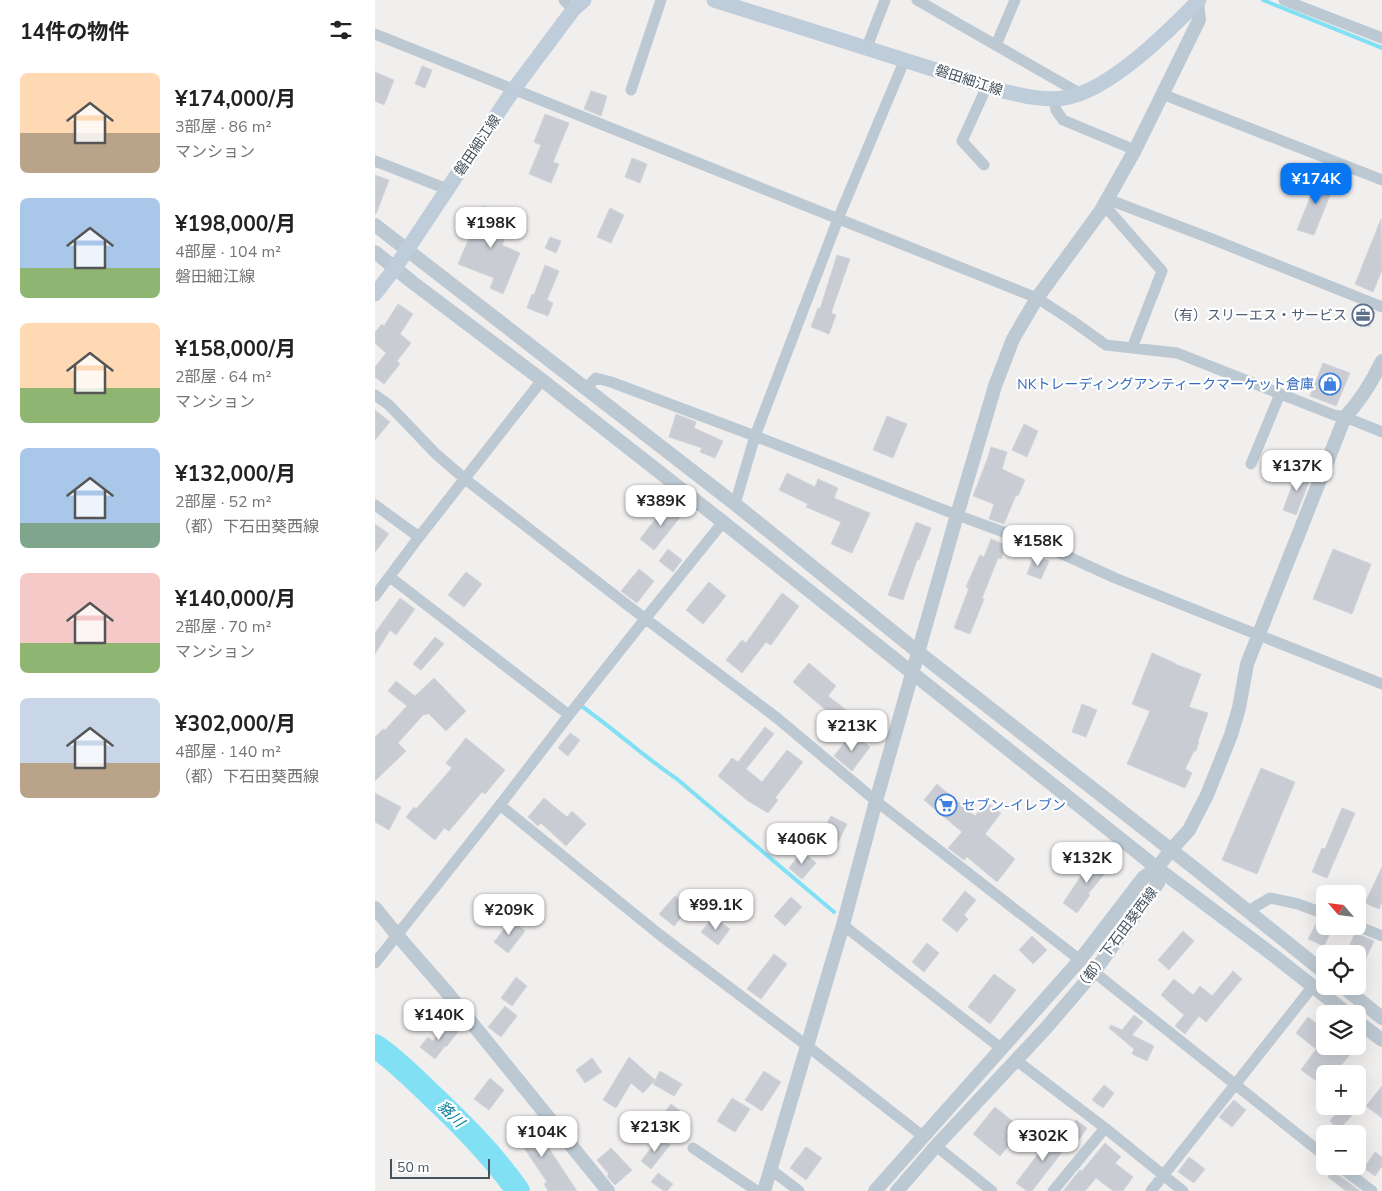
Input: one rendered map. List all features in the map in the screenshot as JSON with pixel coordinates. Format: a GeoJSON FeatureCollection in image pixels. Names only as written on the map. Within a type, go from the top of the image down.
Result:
{"type":"FeatureCollection","features":[{"type":"Feature","properties":{"kind":"main road","name":"磐田細江線"},"geometry":{"type":"LineString","coordinates":[[714,0],[987,86],[1023,96],[1046,99],[1064,98],[1081,94],[1097,87],[1139,56],[1198,1]]}},
{"type":"Feature","properties":{"kind":"main road","name":"磐田細江線"},"geometry":{"type":"LineString","coordinates":[[375,294],[395,268],[514,89],[574,3]]}},
{"type":"Feature","properties":{"kind":"street"},"geometry":{"type":"LineString","coordinates":[[631,90],[661,0]]}},
{"type":"Feature","properties":{"kind":"street"},"geometry":{"type":"LineString","coordinates":[[867,47],[885,0]]}},
{"type":"Feature","properties":{"kind":"street"},"geometry":{"type":"LineString","coordinates":[[917,0],[1081,94]]}},
{"type":"Feature","properties":{"kind":"street"},"geometry":{"type":"LineString","coordinates":[[996,45],[1015,0]]}},
{"type":"Feature","properties":{"kind":"street"},"geometry":{"type":"LineString","coordinates":[[1284,0],[1382,38]]}},
{"type":"Feature","properties":{"kind":"street"},"geometry":{"type":"LineString","coordinates":[[763,1191],[843,925],[912,672],[1001,370],[1013,339],[1037,298],[1105,202],[1135,150],[1199,20],[1198,1]]}},
{"type":"Feature","properties":{"kind":"street"},"geometry":{"type":"LineString","coordinates":[[375,34],[1037,298],[1106,345],[1177,353],[1382,432]]}},
{"type":"Feature","properties":{"kind":"street"},"geometry":{"type":"LineString","coordinates":[[735,504],[755,436],[838,219],[905,59]]}},
{"type":"Feature","properties":{"kind":"street"},"geometry":{"type":"LineString","coordinates":[[985,165],[962,141],[987,86]]}},
{"type":"Feature","properties":{"kind":"street"},"geometry":{"type":"LineString","coordinates":[[1162,94],[1382,180]]}},
{"type":"Feature","properties":{"kind":"street"},"geometry":{"type":"LineString","coordinates":[[1054,99],[1056,110],[1063,120],[1135,150]]}},
{"type":"Feature","properties":{"kind":"street"},"geometry":{"type":"LineString","coordinates":[[375,161],[447,189]]}},
{"type":"Feature","properties":{"kind":"street"},"geometry":{"type":"LineString","coordinates":[[1105,202],[1207,236],[1382,307]]}},
{"type":"Feature","properties":{"kind":"street"},"geometry":{"type":"LineString","coordinates":[[1105,202],[1162,271],[1132,348]]}},
{"type":"Feature","properties":{"kind":"street"},"geometry":{"type":"LineString","coordinates":[[375,225],[735,504],[918,652],[1248,910],[1316,966]]}},
{"type":"Feature","properties":{"kind":"street"},"geometry":{"type":"LineString","coordinates":[[375,252],[723,522],[1157,868],[1337,1005]]}},
{"type":"Feature","properties":{"kind":"street"},"geometry":{"type":"LineString","coordinates":[[1157,868],[1189,830],[1207,794],[1231,735],[1239,708],[1247,664],[1257,635],[1345,417],[1367,391],[1382,361]]}},
{"type":"Feature","properties":{"kind":"street"},"geometry":{"type":"LineString","coordinates":[[586,388],[595,378],[611,382],[1058,552],[1115,578],[1382,684]]}},
{"type":"Feature","properties":{"kind":"street"},"geometry":{"type":"LineString","coordinates":[[375,596],[542,380]]}},
{"type":"Feature","properties":{"kind":"street"},"geometry":{"type":"LineString","coordinates":[[1251,464],[1280,394]]}},
{"type":"Feature","properties":{"kind":"street"},"geometry":{"type":"LineString","coordinates":[[375,395],[389,405],[436,454],[465,478],[645,619],[777,718],[876,802],[1080,960]]}},
{"type":"Feature","properties":{"kind":"street"},"geometry":{"type":"LineString","coordinates":[[375,504],[419,537]]}},
{"type":"Feature","properties":{"kind":"street"},"geometry":{"type":"LineString","coordinates":[[375,963],[723,522]]}},
{"type":"Feature","properties":{"kind":"street"},"geometry":{"type":"LineString","coordinates":[[390,577],[569,715]]}},
{"type":"Feature","properties":{"kind":"street"},"geometry":{"type":"LineString","coordinates":[[500,806],[660,934],[924,1137]]}},
{"type":"Feature","properties":{"kind":"street","name":"（都）下石田葵西線"},"geometry":{"type":"LineString","coordinates":[[875,1191],[1080,960],[1143,878],[1157,868]]}},
{"type":"Feature","properties":{"kind":"street","name":"（都）下石田葵西線"},"geometry":{"type":"LineString","coordinates":[[897,1191],[935,1146],[1016,1060],[1094,972],[1158,882],[1157,868]]}},
{"type":"Feature","properties":{"kind":"street"},"geometry":{"type":"LineString","coordinates":[[1248,910],[1270,898],[1298,904],[1316,911]]}},
{"type":"Feature","properties":{"kind":"street"},"geometry":{"type":"LineString","coordinates":[[375,908],[445,990],[608,1191]]}},
{"type":"Feature","properties":{"kind":"street"},"geometry":{"type":"LineString","coordinates":[[843,925],[1002,1049]]}},
{"type":"Feature","properties":{"kind":"street"},"geometry":{"type":"LineString","coordinates":[[1366,930],[1382,936]]}},
{"type":"Feature","properties":{"kind":"street"},"geometry":{"type":"LineString","coordinates":[[1094,972],[1316,1149]]}},
{"type":"Feature","properties":{"kind":"street"},"geometry":{"type":"LineString","coordinates":[[1151,1191],[1313,986]]}},
{"type":"Feature","properties":{"kind":"street"},"geometry":{"type":"LineString","coordinates":[[1353,995],[1382,1018]]}},
{"type":"Feature","properties":{"kind":"street"},"geometry":{"type":"LineString","coordinates":[[1366,1028],[1382,1040]]}},
{"type":"Feature","properties":{"kind":"street"},"geometry":{"type":"LineString","coordinates":[[1016,1060],[1183,1191]]}},
{"type":"Feature","properties":{"kind":"street"},"geometry":{"type":"LineString","coordinates":[[1053,1191],[1105,1128]]}},
{"type":"Feature","properties":{"kind":"street"},"geometry":{"type":"LineString","coordinates":[[935,1146],[992,1191]]}},
{"type":"Feature","properties":{"kind":"street"},"geometry":{"type":"LineString","coordinates":[[693,1148],[757,1191]]}},
{"type":"Feature","properties":{"kind":"street"},"geometry":{"type":"LineString","coordinates":[[770,1169],[799,1191]]}},
{"type":"Feature","properties":{"kind":"street"},"geometry":{"type":"LineString","coordinates":[[1351,1175],[1372,1191]]}},
{"type":"Feature","properties":{"kind":"building"},"geometry":{"type":"Polygon","coordinates":[[[422,66],[432,70],[425,88],[415,84],[422,66]]]}},
{"type":"Feature","properties":{"kind":"building"},"geometry":{"type":"Polygon","coordinates":[[[375,72],[394,80],[384,105],[375,101],[375,72]]]}},
{"type":"Feature","properties":{"kind":"building"},"geometry":{"type":"Polygon","coordinates":[[[591,91],[607,96],[601,116],[584,109],[591,91]]]}},
{"type":"Feature","properties":{"kind":"building"},"geometry":{"type":"Polygon","coordinates":[[[545,114],[569,123],[553,162],[559,164],[551,183],[529,174],[541,145],[534,142],[545,114]]]}},
{"type":"Feature","properties":{"kind":"building"},"geometry":{"type":"Polygon","coordinates":[[[632,158],[647,164],[640,183],[625,177],[632,158]]]}},
{"type":"Feature","properties":{"kind":"building"},"geometry":{"type":"Polygon","coordinates":[[[375,175],[389,180],[376,214],[375,213],[375,175]]]}},
{"type":"Feature","properties":{"kind":"building"},"geometry":{"type":"Polygon","coordinates":[[[1319,175],[1336,180],[1314,235],[1297,230],[1319,175]]]}},
{"type":"Feature","properties":{"kind":"building"},"geometry":{"type":"Polygon","coordinates":[[[483,206],[513,219],[502,245],[520,253],[503,294],[490,288],[494,278],[458,264],[483,206]]]}},
{"type":"Feature","properties":{"kind":"building"},"geometry":{"type":"Polygon","coordinates":[[[610,208],[624,215],[611,243],[597,237],[610,208]]]}},
{"type":"Feature","properties":{"kind":"building"},"geometry":{"type":"Polygon","coordinates":[[[1381,219],[1382,270],[1373,292],[1355,284],[1381,219]]]}},
{"type":"Feature","properties":{"kind":"building"},"geometry":{"type":"Polygon","coordinates":[[[550,237],[561,241],[556,253],[545,248],[550,237]]]}},
{"type":"Feature","properties":{"kind":"building"},"geometry":{"type":"Polygon","coordinates":[[[837,255],[850,259],[831,313],[836,315],[829,334],[811,327],[818,308],[820,309],[837,255]]]}},
{"type":"Feature","properties":{"kind":"building"},"geometry":{"type":"Polygon","coordinates":[[[545,265],[559,271],[547,300],[553,303],[548,316],[527,308],[545,265]]]}},
{"type":"Feature","properties":{"kind":"building"},"geometry":{"type":"Polygon","coordinates":[[[398,304],[413,314],[400,334],[411,343],[397,361],[400,364],[384,384],[375,377],[375,367],[386,353],[375,343],[375,332],[382,324],[384,326],[398,304]]]}},
{"type":"Feature","properties":{"kind":"building","name":"（有）スリーエス・サービス"},"geometry":{"type":"Polygon","coordinates":[[[1357,305],[1375,312],[1369,327],[1351,319],[1357,305]]]}},
{"type":"Feature","properties":{"kind":"building","name":"NKトレーディングアンティークマーケット倉庫"},"geometry":{"type":"Polygon","coordinates":[[[1323,363],[1350,373],[1336,406],[1310,396],[1323,363]]]}},
{"type":"Feature","properties":{"kind":"building"},"geometry":{"type":"Polygon","coordinates":[[[375,410],[390,422],[375,440],[375,410]]]}},
{"type":"Feature","properties":{"kind":"building"},"geometry":{"type":"Polygon","coordinates":[[[676,414],[696,422],[694,428],[723,441],[715,458],[700,452],[702,448],[669,437],[676,414]]]}},
{"type":"Feature","properties":{"kind":"building"},"geometry":{"type":"Polygon","coordinates":[[[887,416],[907,424],[893,458],[873,450],[887,416]]]}},
{"type":"Feature","properties":{"kind":"building"},"geometry":{"type":"Polygon","coordinates":[[[1024,424],[1038,431],[1027,457],[1012,450],[1024,424]]]}},
{"type":"Feature","properties":{"kind":"building"},"geometry":{"type":"Polygon","coordinates":[[[991,447],[1007,452],[1002,469],[1025,480],[1018,496],[1016,495],[1004,524],[989,519],[994,504],[973,496],[991,447]]]}},
{"type":"Feature","properties":{"kind":"building"},"geometry":{"type":"Polygon","coordinates":[[[1298,469],[1312,474],[1296,515],[1283,510],[1298,469]]]}},
{"type":"Feature","properties":{"kind":"building"},"geometry":{"type":"Polygon","coordinates":[[[787,473],[815,487],[818,479],[838,488],[834,498],[870,513],[852,553],[831,544],[841,522],[806,507],[808,504],[779,490],[787,473]]]}},
{"type":"Feature","properties":{"kind":"building"},"geometry":{"type":"Polygon","coordinates":[[[667,504],[681,516],[654,550],[640,539],[667,504]]]}},
{"type":"Feature","properties":{"kind":"building"},"geometry":{"type":"Polygon","coordinates":[[[916,522],[931,528],[903,600],[888,595],[916,522]]]}},
{"type":"Feature","properties":{"kind":"building"},"geometry":{"type":"Polygon","coordinates":[[[375,524],[389,534],[375,552],[375,524]]]}},
{"type":"Feature","properties":{"kind":"building"},"geometry":{"type":"Polygon","coordinates":[[[991,539],[1006,545],[1001,559],[998,558],[970,634],[954,628],[969,588],[966,587],[980,555],[984,557],[991,539]]]}},
{"type":"Feature","properties":{"kind":"building"},"geometry":{"type":"Polygon","coordinates":[[[668,549],[682,560],[673,572],[659,561],[668,549]]]}},
{"type":"Feature","properties":{"kind":"building"},"geometry":{"type":"Polygon","coordinates":[[[1333,549],[1371,564],[1352,614],[1313,599],[1333,549]]]}},
{"type":"Feature","properties":{"kind":"building"},"geometry":{"type":"Polygon","coordinates":[[[1034,555],[1049,561],[1041,579],[1027,574],[1034,555]]]}},
{"type":"Feature","properties":{"kind":"building"},"geometry":{"type":"Polygon","coordinates":[[[639,569],[654,581],[637,603],[621,591],[639,569]]]}},
{"type":"Feature","properties":{"kind":"building"},"geometry":{"type":"Polygon","coordinates":[[[466,572],[482,584],[464,607],[448,595],[466,572]]]}},
{"type":"Feature","properties":{"kind":"building"},"geometry":{"type":"Polygon","coordinates":[[[709,582],[726,596],[703,624],[686,610],[709,582]]]}},
{"type":"Feature","properties":{"kind":"building"},"geometry":{"type":"Polygon","coordinates":[[[782,593],[799,606],[771,645],[766,642],[742,673],[726,660],[742,640],[746,643],[782,593]]]}},
{"type":"Feature","properties":{"kind":"building"},"geometry":{"type":"Polygon","coordinates":[[[400,598],[415,609],[396,635],[390,630],[375,654],[375,633],[400,598]]]}},
{"type":"Feature","properties":{"kind":"building"},"geometry":{"type":"Polygon","coordinates":[[[435,637],[444,644],[421,670],[413,664],[435,637]]]}},
{"type":"Feature","properties":{"kind":"building"},"geometry":{"type":"Polygon","coordinates":[[[1152,653],[1201,674],[1189,707],[1208,713],[1196,751],[1194,751],[1185,769],[1192,773],[1185,788],[1127,764],[1150,711],[1132,704],[1152,653]]]}},
{"type":"Feature","properties":{"kind":"building"},"geometry":{"type":"Polygon","coordinates":[[[809,663],[836,686],[828,696],[858,719],[844,737],[822,719],[828,712],[793,682],[809,663]]]}},
{"type":"Feature","properties":{"kind":"building"},"geometry":{"type":"Polygon","coordinates":[[[434,678],[466,711],[446,731],[428,713],[424,714],[398,743],[406,751],[375,781],[375,737],[383,729],[385,730],[407,706],[388,691],[396,681],[415,696],[434,678]]]}},
{"type":"Feature","properties":{"kind":"building"},"geometry":{"type":"Polygon","coordinates":[[[1082,704],[1097,710],[1086,737],[1072,732],[1082,704]]]}},
{"type":"Feature","properties":{"kind":"building"},"geometry":{"type":"Polygon","coordinates":[[[765,727],[774,734],[746,769],[762,782],[787,750],[803,762],[775,798],[778,800],[768,813],[748,801],[718,776],[732,758],[738,762],[765,727]]]}},
{"type":"Feature","properties":{"kind":"building"},"geometry":{"type":"Polygon","coordinates":[[[570,733],[580,740],[568,756],[558,748],[570,733]]]}},
{"type":"Feature","properties":{"kind":"building"},"geometry":{"type":"Polygon","coordinates":[[[852,733],[870,747],[852,771],[834,756],[852,733]]]}},
{"type":"Feature","properties":{"kind":"building"},"geometry":{"type":"Polygon","coordinates":[[[466,738],[505,770],[485,794],[482,792],[449,831],[444,828],[435,840],[406,817],[414,807],[416,809],[452,768],[446,763],[466,738]]]}},
{"type":"Feature","properties":{"kind":"building"},"geometry":{"type":"Polygon","coordinates":[[[1261,768],[1295,782],[1257,874],[1222,860],[1261,768]]]}},
{"type":"Feature","properties":{"kind":"building"},"geometry":{"type":"Polygon","coordinates":[[[937,784],[975,816],[986,802],[1001,813],[985,834],[1015,859],[997,882],[967,857],[964,860],[948,848],[962,832],[924,800],[937,784]]]}},
{"type":"Feature","properties":{"kind":"building"},"geometry":{"type":"Polygon","coordinates":[[[375,793],[401,807],[389,830],[375,822],[375,793]]]}},
{"type":"Feature","properties":{"kind":"building"},"geometry":{"type":"Polygon","coordinates":[[[544,798],[567,817],[572,811],[586,824],[566,846],[541,823],[538,826],[528,817],[544,798]]]}},
{"type":"Feature","properties":{"kind":"building"},"geometry":{"type":"Polygon","coordinates":[[[1342,808],[1355,813],[1327,878],[1312,872],[1322,848],[1325,849],[1342,808]]]}},
{"type":"Feature","properties":{"kind":"building"},"geometry":{"type":"Polygon","coordinates":[[[831,816],[847,824],[835,848],[818,839],[831,816]]]}},
{"type":"Feature","properties":{"kind":"building"},"geometry":{"type":"Polygon","coordinates":[[[802,851],[816,863],[802,879],[789,868],[802,851]]]}},
{"type":"Feature","properties":{"kind":"building"},"geometry":{"type":"Polygon","coordinates":[[[1099,854],[1112,865],[1088,894],[1090,895],[1077,913],[1063,903],[1099,854]]]}},
{"type":"Feature","properties":{"kind":"building"},"geometry":{"type":"Polygon","coordinates":[[[1382,867],[1382,902],[1379,909],[1366,903],[1382,867]]]}},
{"type":"Feature","properties":{"kind":"building"},"geometry":{"type":"Polygon","coordinates":[[[965,891],[976,900],[964,915],[968,919],[957,932],[942,920],[965,891]]]}},
{"type":"Feature","properties":{"kind":"building"},"geometry":{"type":"Polygon","coordinates":[[[675,896],[689,908],[674,926],[659,914],[675,896]]]}},
{"type":"Feature","properties":{"kind":"building"},"geometry":{"type":"Polygon","coordinates":[[[791,897],[802,907],[785,926],[774,916],[791,897]]]}},
{"type":"Feature","properties":{"kind":"building"},"geometry":{"type":"Polygon","coordinates":[[[713,917],[730,929],[718,945],[701,932],[713,917]]]}},
{"type":"Feature","properties":{"kind":"building"},"geometry":{"type":"Polygon","coordinates":[[[511,920],[525,931],[508,953],[494,942],[511,920]]]}},
{"type":"Feature","properties":{"kind":"building"},"geometry":{"type":"Polygon","coordinates":[[[1316,924],[1316,935],[1329,935],[1324,945],[1308,939],[1316,924]]]}},
{"type":"Feature","properties":{"kind":"building"},"geometry":{"type":"Polygon","coordinates":[[[1183,931],[1194,941],[1169,970],[1158,960],[1183,931]]]}},
{"type":"Feature","properties":{"kind":"building"},"geometry":{"type":"Polygon","coordinates":[[[1354,935],[1360,935],[1374,941],[1366,958],[1366,945],[1350,945],[1354,935]]]}},
{"type":"Feature","properties":{"kind":"building"},"geometry":{"type":"Polygon","coordinates":[[[1032,936],[1047,950],[1033,964],[1019,950],[1032,936]]]}},
{"type":"Feature","properties":{"kind":"building"},"geometry":{"type":"Polygon","coordinates":[[[927,943],[939,953],[924,972],[912,962],[927,943]]]}},
{"type":"Feature","properties":{"kind":"building"},"geometry":{"type":"Polygon","coordinates":[[[774,954],[787,964],[761,999],[747,989],[774,954]]]}},
{"type":"Feature","properties":{"kind":"building"},"geometry":{"type":"Polygon","coordinates":[[[1233,971],[1242,979],[1206,1022],[1199,1016],[1185,1034],[1175,1026],[1184,1015],[1161,995],[1174,979],[1193,995],[1200,986],[1212,996],[1233,971]]]}},
{"type":"Feature","properties":{"kind":"building"},"geometry":{"type":"Polygon","coordinates":[[[994,974],[1016,990],[990,1024],[968,1007],[994,974]]]}},
{"type":"Feature","properties":{"kind":"building"},"geometry":{"type":"Polygon","coordinates":[[[516,977],[527,986],[512,1006],[501,998],[516,977]]]}},
{"type":"Feature","properties":{"kind":"building"},"geometry":{"type":"Polygon","coordinates":[[[505,1006],[517,1016],[501,1037],[488,1027],[505,1006]]]}},
{"type":"Feature","properties":{"kind":"building"},"geometry":{"type":"Polygon","coordinates":[[[1134,1015],[1143,1022],[1132,1035],[1154,1046],[1147,1061],[1132,1054],[1134,1049],[1109,1028],[1111,1025],[1122,1030],[1134,1015]]]}},
{"type":"Feature","properties":{"kind":"building"},"geometry":{"type":"Polygon","coordinates":[[[1308,1017],[1316,1023],[1316,1049],[1296,1033],[1308,1017]]]}},
{"type":"Feature","properties":{"kind":"building"},"geometry":{"type":"Polygon","coordinates":[[[448,1023],[458,1032],[435,1059],[420,1047],[428,1037],[433,1041],[448,1023]]]}},
{"type":"Feature","properties":{"kind":"building"},"geometry":{"type":"Polygon","coordinates":[[[1316,1049],[1316,1055],[1350,1055],[1341,1065],[1316,1065],[1316,1081],[1301,1070],[1316,1049]]]}},
{"type":"Feature","properties":{"kind":"building"},"geometry":{"type":"Polygon","coordinates":[[[629,1057],[655,1080],[643,1093],[631,1083],[616,1108],[603,1100],[629,1057]]]}},
{"type":"Feature","properties":{"kind":"building"},"geometry":{"type":"Polygon","coordinates":[[[592,1058],[602,1072],[585,1083],[576,1070],[592,1058]]]}},
{"type":"Feature","properties":{"kind":"building"},"geometry":{"type":"Polygon","coordinates":[[[660,1071],[682,1084],[674,1096],[653,1084],[660,1071]]]}},
{"type":"Feature","properties":{"kind":"building"},"geometry":{"type":"Polygon","coordinates":[[[764,1071],[781,1082],[762,1111],[745,1100],[764,1071]]]}},
{"type":"Feature","properties":{"kind":"building"},"geometry":{"type":"Polygon","coordinates":[[[490,1078],[504,1090],[489,1110],[474,1099],[490,1078]]]}},
{"type":"Feature","properties":{"kind":"building"},"geometry":{"type":"Polygon","coordinates":[[[1104,1085],[1114,1093],[1103,1108],[1092,1100],[1104,1085]]]}},
{"type":"Feature","properties":{"kind":"building"},"geometry":{"type":"Polygon","coordinates":[[[1382,1086],[1382,1118],[1366,1106],[1382,1086]]]}},
{"type":"Feature","properties":{"kind":"building"},"geometry":{"type":"Polygon","coordinates":[[[732,1098],[750,1109],[735,1132],[717,1121],[732,1098]]]}},
{"type":"Feature","properties":{"kind":"building"},"geometry":{"type":"Polygon","coordinates":[[[1234,1100],[1246,1110],[1232,1127],[1219,1117],[1234,1100]]]}},
{"type":"Feature","properties":{"kind":"building"},"geometry":{"type":"Polygon","coordinates":[[[671,1104],[683,1113],[673,1126],[661,1117],[671,1104]]]}},
{"type":"Feature","properties":{"kind":"building"},"geometry":{"type":"Polygon","coordinates":[[[995,1107],[1022,1129],[1000,1156],[973,1134],[995,1107]]]}},
{"type":"Feature","properties":{"kind":"building"},"geometry":{"type":"Polygon","coordinates":[[[1335,1115],[1352,1115],[1343,1125],[1334,1125],[1330,1121],[1335,1115]]]}},
{"type":"Feature","properties":{"kind":"building"},"geometry":{"type":"Polygon","coordinates":[[[527,1119],[577,1191],[548,1191],[544,1184],[547,1182],[520,1142],[518,1144],[509,1131],[527,1119]]]}},
{"type":"Feature","properties":{"kind":"building"},"geometry":{"type":"Polygon","coordinates":[[[1076,1120],[1087,1128],[1078,1141],[1067,1133],[1076,1120]]]}},
{"type":"Feature","properties":{"kind":"building"},"geometry":{"type":"Polygon","coordinates":[[[1055,1131],[1069,1143],[1032,1191],[1027,1191],[1016,1183],[1055,1131]]]}},
{"type":"Feature","properties":{"kind":"building"},"geometry":{"type":"Polygon","coordinates":[[[660,1137],[670,1145],[651,1169],[641,1161],[660,1137]]]}},
{"type":"Feature","properties":{"kind":"building"},"geometry":{"type":"Polygon","coordinates":[[[1105,1143],[1121,1157],[1115,1163],[1133,1177],[1123,1191],[1113,1191],[1096,1178],[1085,1191],[1063,1191],[1080,1170],[1082,1171],[1105,1143]]]}},
{"type":"Feature","properties":{"kind":"building"},"geometry":{"type":"Polygon","coordinates":[[[806,1147],[822,1158],[806,1180],[790,1168],[806,1147]]]}},
{"type":"Feature","properties":{"kind":"building"},"geometry":{"type":"Polygon","coordinates":[[[611,1148],[632,1170],[615,1185],[607,1176],[609,1174],[597,1160],[611,1148]]]}},
{"type":"Feature","properties":{"kind":"building"},"geometry":{"type":"Polygon","coordinates":[[[1375,1152],[1382,1157],[1382,1166],[1375,1176],[1366,1169],[1366,1165],[1375,1152]]]}},
{"type":"Feature","properties":{"kind":"building"},"geometry":{"type":"Polygon","coordinates":[[[1189,1157],[1205,1169],[1194,1183],[1178,1172],[1189,1157]]]}},
{"type":"Feature","properties":{"kind":"building"},"geometry":{"type":"Polygon","coordinates":[[[658,1173],[673,1184],[667,1191],[651,1182],[658,1173]]]}},
{"type":"Feature","properties":{"kind":"building"},"geometry":{"type":"Polygon","coordinates":[[[1329,1175],[1338,1175],[1360,1191],[1346,1191],[1328,1177],[1329,1175]]]}},
{"type":"Feature","properties":{"kind":"waterway"},"geometry":{"type":"LineString","coordinates":[[1263,0],[1382,48]]}},
{"type":"Feature","properties":{"kind":"waterway"},"geometry":{"type":"LineString","coordinates":[[580,705],[677,779],[834,912]]}},
{"type":"Feature","properties":{"kind":"waterway","name":"貉川"},"geometry":{"type":"LineString","coordinates":[[375,1046],[404,1069],[465,1128],[488,1152],[518,1191]]}},
{"type":"Feature","properties":{"kind":"place","name":"（有）スリーエス・サービス"},"geometry":{"type":"Point","coordinates":[1363,315]}},
{"type":"Feature","properties":{"kind":"place","name":"NKトレーディングアンティークマーケット倉庫"},"geometry":{"type":"Point","coordinates":[1330,384]}},
{"type":"Feature","properties":{"kind":"place","name":"セブン-イレブン"},"geometry":{"type":"Point","coordinates":[946,805]}}]}
